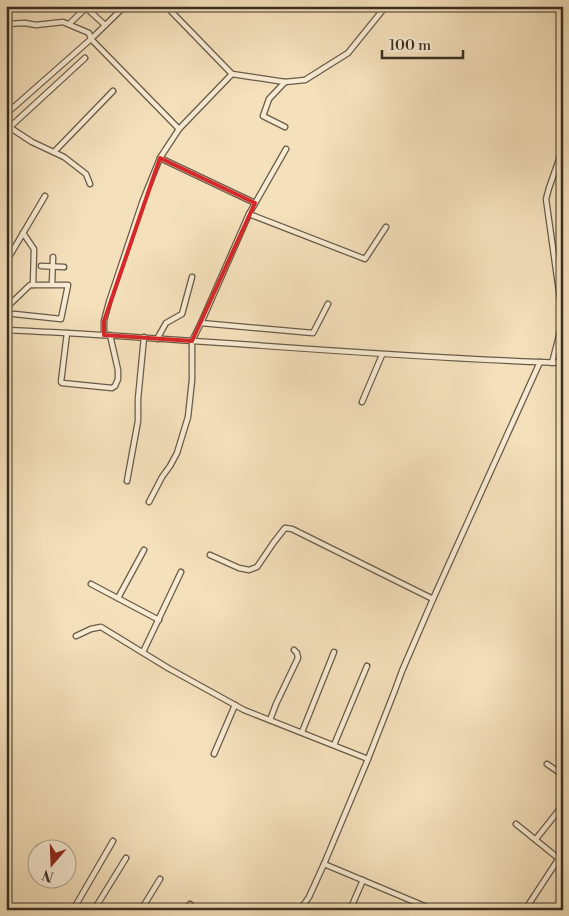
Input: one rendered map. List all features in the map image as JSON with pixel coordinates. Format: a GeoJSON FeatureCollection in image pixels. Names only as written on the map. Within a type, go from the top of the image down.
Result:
{"type":"FeatureCollection","features":[{"type":"Feature","properties":{"kind":"street"},"geometry":{"type":"LineString","coordinates":[[6,114],[91,39],[125,6]]}},
{"type":"Feature","properties":{"kind":"street"},"geometry":{"type":"LineString","coordinates":[[166,6],[232,74],[285,82],[305,80],[348,53],[386,6]]}},
{"type":"Feature","properties":{"kind":"street"},"geometry":{"type":"LineString","coordinates":[[70,24],[86,7],[105,25]]}},
{"type":"Feature","properties":{"kind":"street"},"geometry":{"type":"LineString","coordinates":[[6,24],[63,22],[89,33],[91,39],[179,129]]}},
{"type":"Feature","properties":{"kind":"street"},"geometry":{"type":"LineString","coordinates":[[85,58],[8,126],[32,142],[64,157],[86,174],[90,184]]}},
{"type":"Feature","properties":{"kind":"street"},"geometry":{"type":"LineString","coordinates":[[67,333],[61,382],[112,388],[115,386],[118,374],[104,321],[143,200],[160,158],[179,129],[232,74]]}},
{"type":"Feature","properties":{"kind":"street"},"geometry":{"type":"LineString","coordinates":[[285,82],[269,100],[263,116],[285,127]]}},
{"type":"Feature","properties":{"kind":"street"},"geometry":{"type":"LineString","coordinates":[[54,152],[113,92]]}},
{"type":"Feature","properties":{"kind":"street"},"geometry":{"type":"LineString","coordinates":[[552,363],[563,320],[546,200],[560,163],[563,148]]}},
{"type":"Feature","properties":{"kind":"street"},"geometry":{"type":"LineString","coordinates":[[149,502],[177,453],[188,417],[192,380],[192,341],[249,214],[286,149]]}},
{"type":"Feature","properties":{"kind":"street"},"geometry":{"type":"LineString","coordinates":[[160,158],[255,203]]}},
{"type":"Feature","properties":{"kind":"street"},"geometry":{"type":"LineString","coordinates":[[6,262],[45,196]]}},
{"type":"Feature","properties":{"kind":"street"},"geometry":{"type":"LineString","coordinates":[[249,214],[364,259],[386,228]]}},
{"type":"Feature","properties":{"kind":"street"},"geometry":{"type":"LineString","coordinates":[[23,233],[34,249],[33,285]]}},
{"type":"Feature","properties":{"kind":"street"},"geometry":{"type":"LineString","coordinates":[[52,284],[53,256]]}},
{"type":"Feature","properties":{"kind":"street"},"geometry":{"type":"LineString","coordinates":[[41,266],[64,267]]}},
{"type":"Feature","properties":{"kind":"street"},"geometry":{"type":"LineString","coordinates":[[157,339],[166,323],[182,314],[192,278]]}},
{"type":"Feature","properties":{"kind":"street"},"geometry":{"type":"LineString","coordinates":[[6,308],[30,285],[68,285],[61,319],[14,314]]}},
{"type":"Feature","properties":{"kind":"street"},"geometry":{"type":"LineString","coordinates":[[201,323],[313,333],[328,304]]}},
{"type":"Feature","properties":{"kind":"street"},"geometry":{"type":"LineString","coordinates":[[6,330],[144,337],[382,355],[563,363]]}},
{"type":"Feature","properties":{"kind":"street"},"geometry":{"type":"LineString","coordinates":[[127,481],[138,421],[138,399],[144,337]]}},
{"type":"Feature","properties":{"kind":"street"},"geometry":{"type":"LineString","coordinates":[[362,402],[382,355]]}},
{"type":"Feature","properties":{"kind":"street"},"geometry":{"type":"LineString","coordinates":[[300,910],[309,897],[324,864],[368,760],[402,671],[540,362]]}},
{"type":"Feature","properties":{"kind":"street"},"geometry":{"type":"LineString","coordinates":[[210,555],[239,568],[249,570],[257,566],[285,528],[292,529],[433,599]]}},
{"type":"Feature","properties":{"kind":"street"},"geometry":{"type":"LineString","coordinates":[[118,598],[144,550]]}},
{"type":"Feature","properties":{"kind":"street"},"geometry":{"type":"LineString","coordinates":[[144,652],[181,572]]}},
{"type":"Feature","properties":{"kind":"street"},"geometry":{"type":"LineString","coordinates":[[91,584],[159,620]]}},
{"type":"Feature","properties":{"kind":"street"},"geometry":{"type":"LineString","coordinates":[[76,636],[91,629],[101,627],[168,668],[244,710],[368,760]]}},
{"type":"Feature","properties":{"kind":"street"},"geometry":{"type":"LineString","coordinates":[[270,720],[298,658],[294,650]]}},
{"type":"Feature","properties":{"kind":"street"},"geometry":{"type":"LineString","coordinates":[[302,732],[334,652]]}},
{"type":"Feature","properties":{"kind":"street"},"geometry":{"type":"LineString","coordinates":[[334,745],[367,666]]}},
{"type":"Feature","properties":{"kind":"street"},"geometry":{"type":"LineString","coordinates":[[214,754],[235,705]]}},
{"type":"Feature","properties":{"kind":"street"},"geometry":{"type":"LineString","coordinates":[[547,764],[563,775]]}},
{"type":"Feature","properties":{"kind":"street"},"geometry":{"type":"LineString","coordinates":[[536,839],[563,805]]}},
{"type":"Feature","properties":{"kind":"street"},"geometry":{"type":"LineString","coordinates":[[516,824],[563,862]]}},
{"type":"Feature","properties":{"kind":"street"},"geometry":{"type":"LineString","coordinates":[[73,910],[113,841]]}},
{"type":"Feature","properties":{"kind":"street"},"geometry":{"type":"LineString","coordinates":[[525,910],[563,852]]}},
{"type":"Feature","properties":{"kind":"street"},"geometry":{"type":"LineString","coordinates":[[94,910],[126,858]]}},
{"type":"Feature","properties":{"kind":"street"},"geometry":{"type":"LineString","coordinates":[[324,864],[434,910]]}},
{"type":"Feature","properties":{"kind":"street"},"geometry":{"type":"LineString","coordinates":[[141,910],[160,878]]}},
{"type":"Feature","properties":{"kind":"street"},"geometry":{"type":"LineString","coordinates":[[350,910],[363,880]]}},
{"type":"Feature","properties":{"kind":"street"},"geometry":{"type":"LineString","coordinates":[[557,910],[563,903]]}},
{"type":"Feature","properties":{"kind":"street"},"geometry":{"type":"LineString","coordinates":[[186,910],[190,904]]}},
{"type":"Feature","properties":{"kind":"highlighted area"},"geometry":{"type":"Polygon","coordinates":[[[160,158],[255,203],[192,341],[104,335],[104,321],[160,158]]]}}]}
